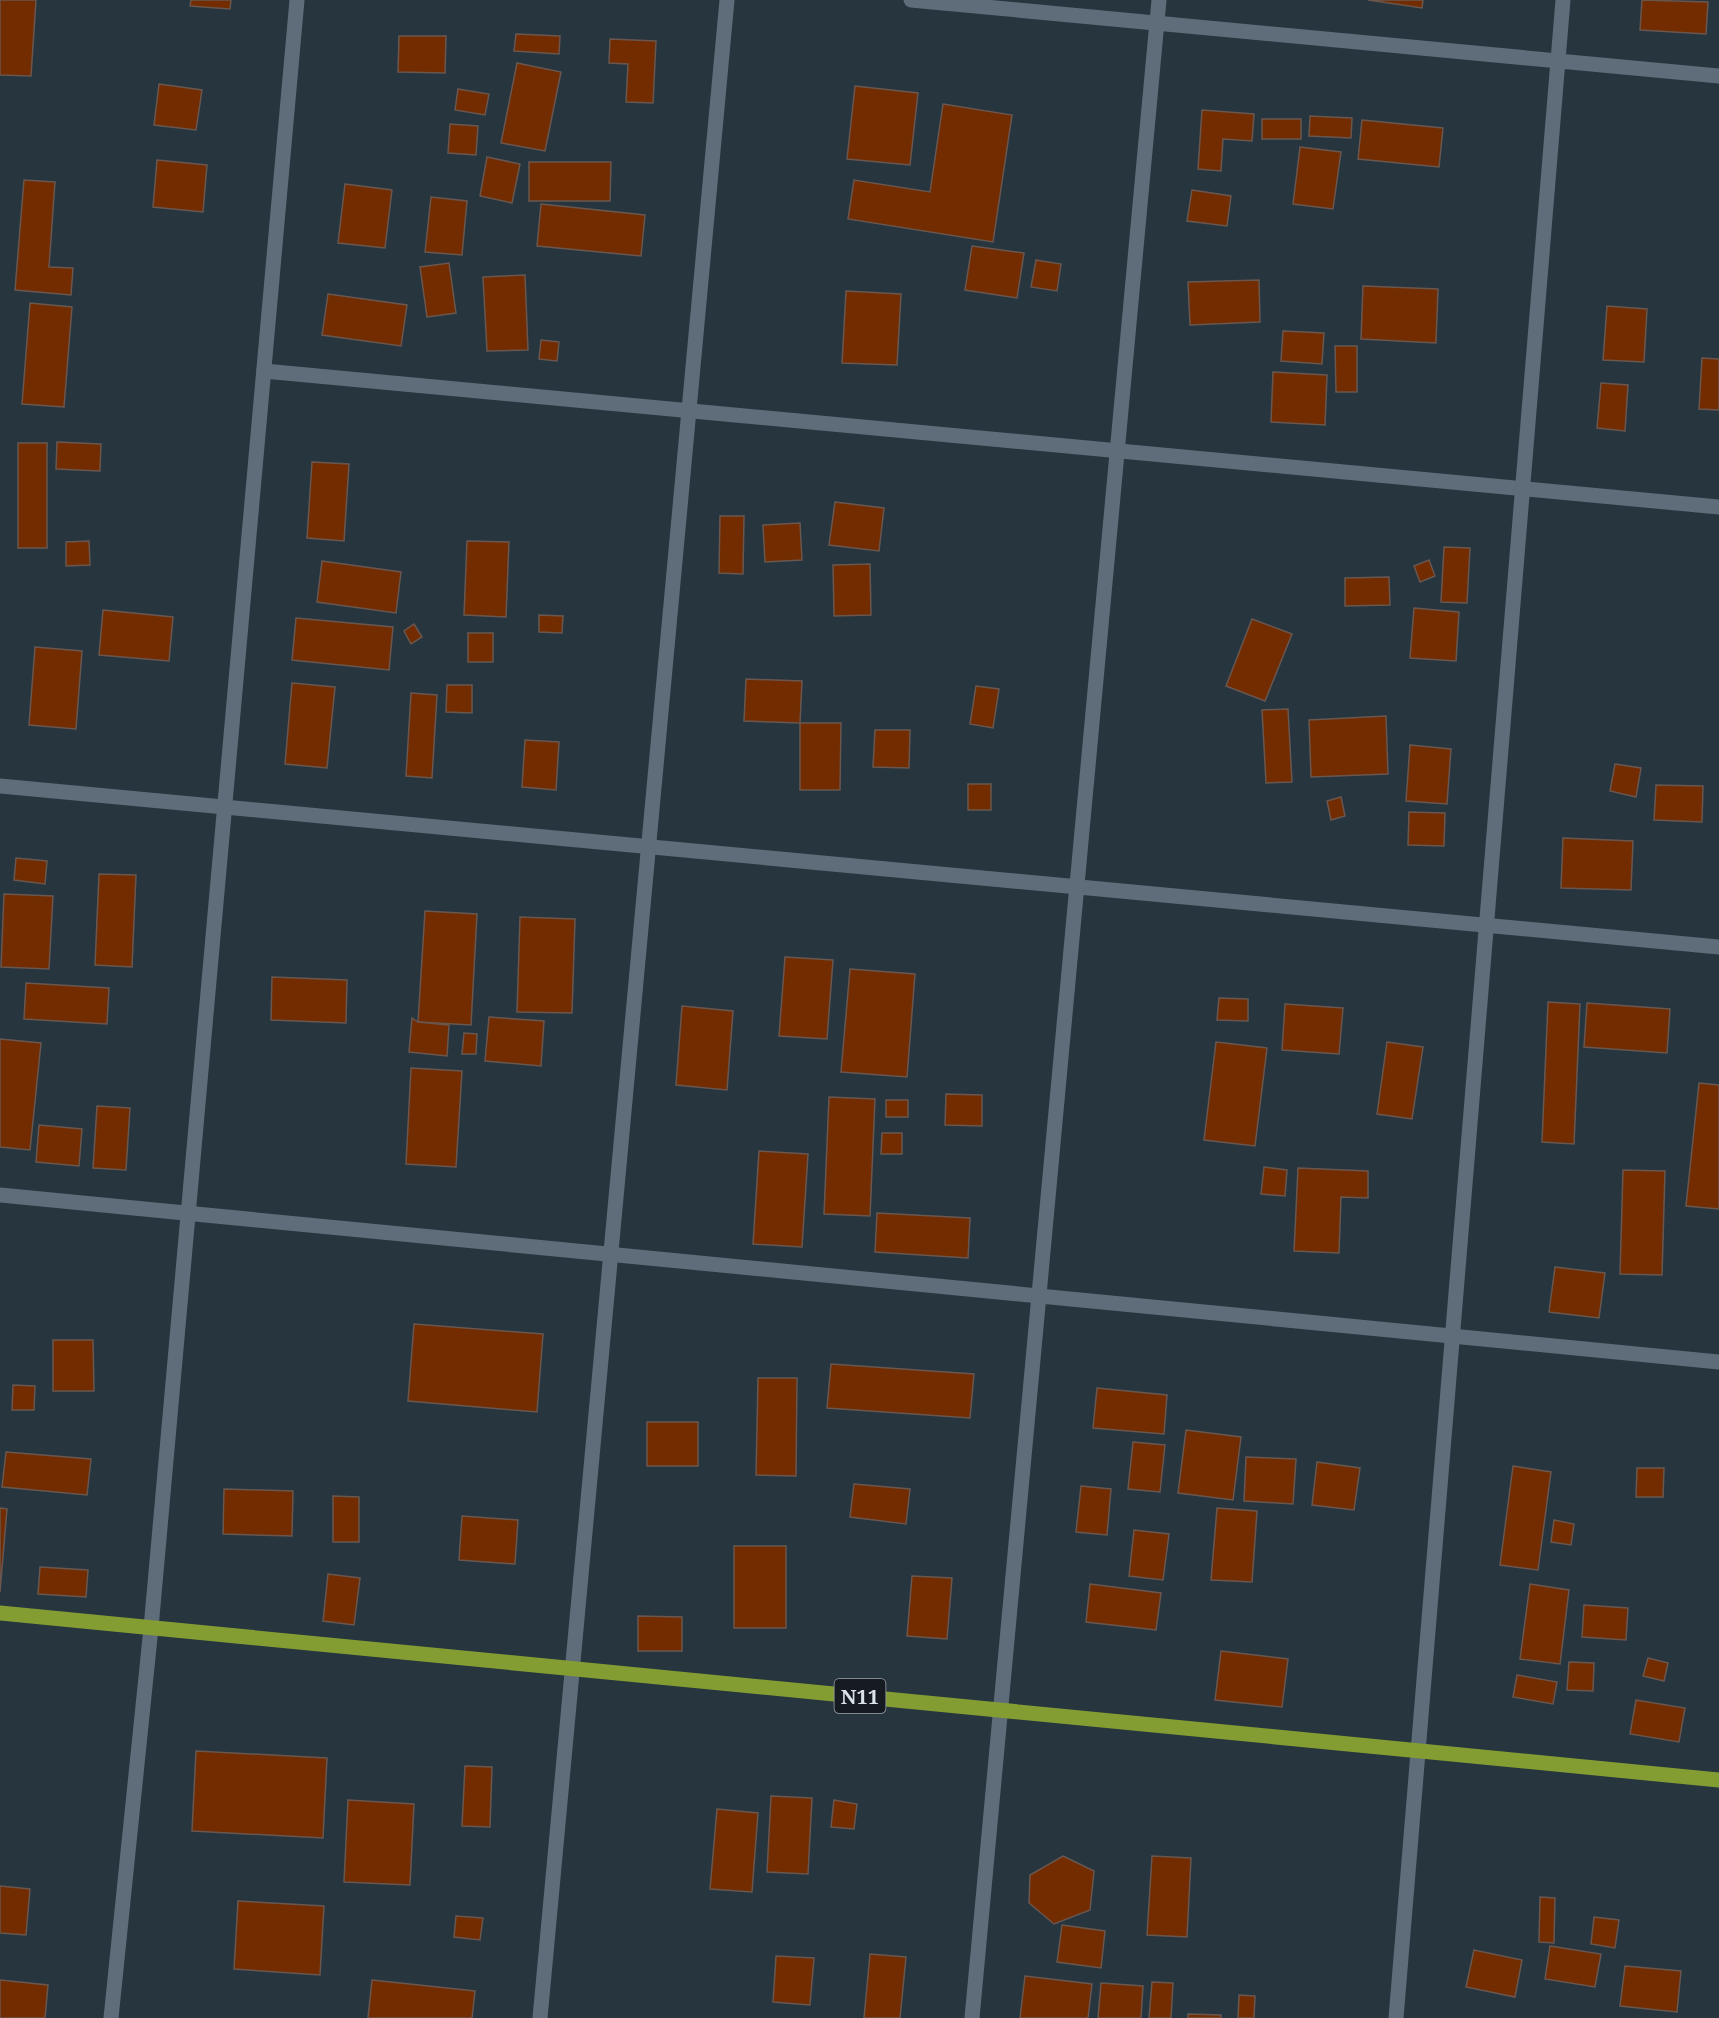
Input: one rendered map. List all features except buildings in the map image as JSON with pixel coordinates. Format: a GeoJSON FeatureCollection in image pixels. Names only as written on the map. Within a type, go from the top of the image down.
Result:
{"type":"FeatureCollection","features":[{"type":"Feature","properties":{"kind":"main road","name":"N11"},"geometry":{"type":"LineString","coordinates":[[0,1613],[1719,1780]]}},
{"type":"Feature","properties":{"kind":"street"},"geometry":{"type":"LineString","coordinates":[[111,2018],[151,1628],[297,0]]}},
{"type":"Feature","properties":{"kind":"street"},"geometry":{"type":"LineString","coordinates":[[540,2018],[727,0]]}},
{"type":"Feature","properties":{"kind":"street"},"geometry":{"type":"LineString","coordinates":[[911,0],[1719,76]]}},
{"type":"Feature","properties":{"kind":"street"},"geometry":{"type":"LineString","coordinates":[[972,2018],[1159,0]]}},
{"type":"Feature","properties":{"kind":"street"},"geometry":{"type":"LineString","coordinates":[[1396,2018],[1563,0]]}},
{"type":"Feature","properties":{"kind":"street"},"geometry":{"type":"LineString","coordinates":[[264,371],[1719,507]]}},
{"type":"Feature","properties":{"kind":"street"},"geometry":{"type":"LineString","coordinates":[[0,786],[1719,947]]}},
{"type":"Feature","properties":{"kind":"street"},"geometry":{"type":"LineString","coordinates":[[0,1196],[1719,1362]]}}]}
